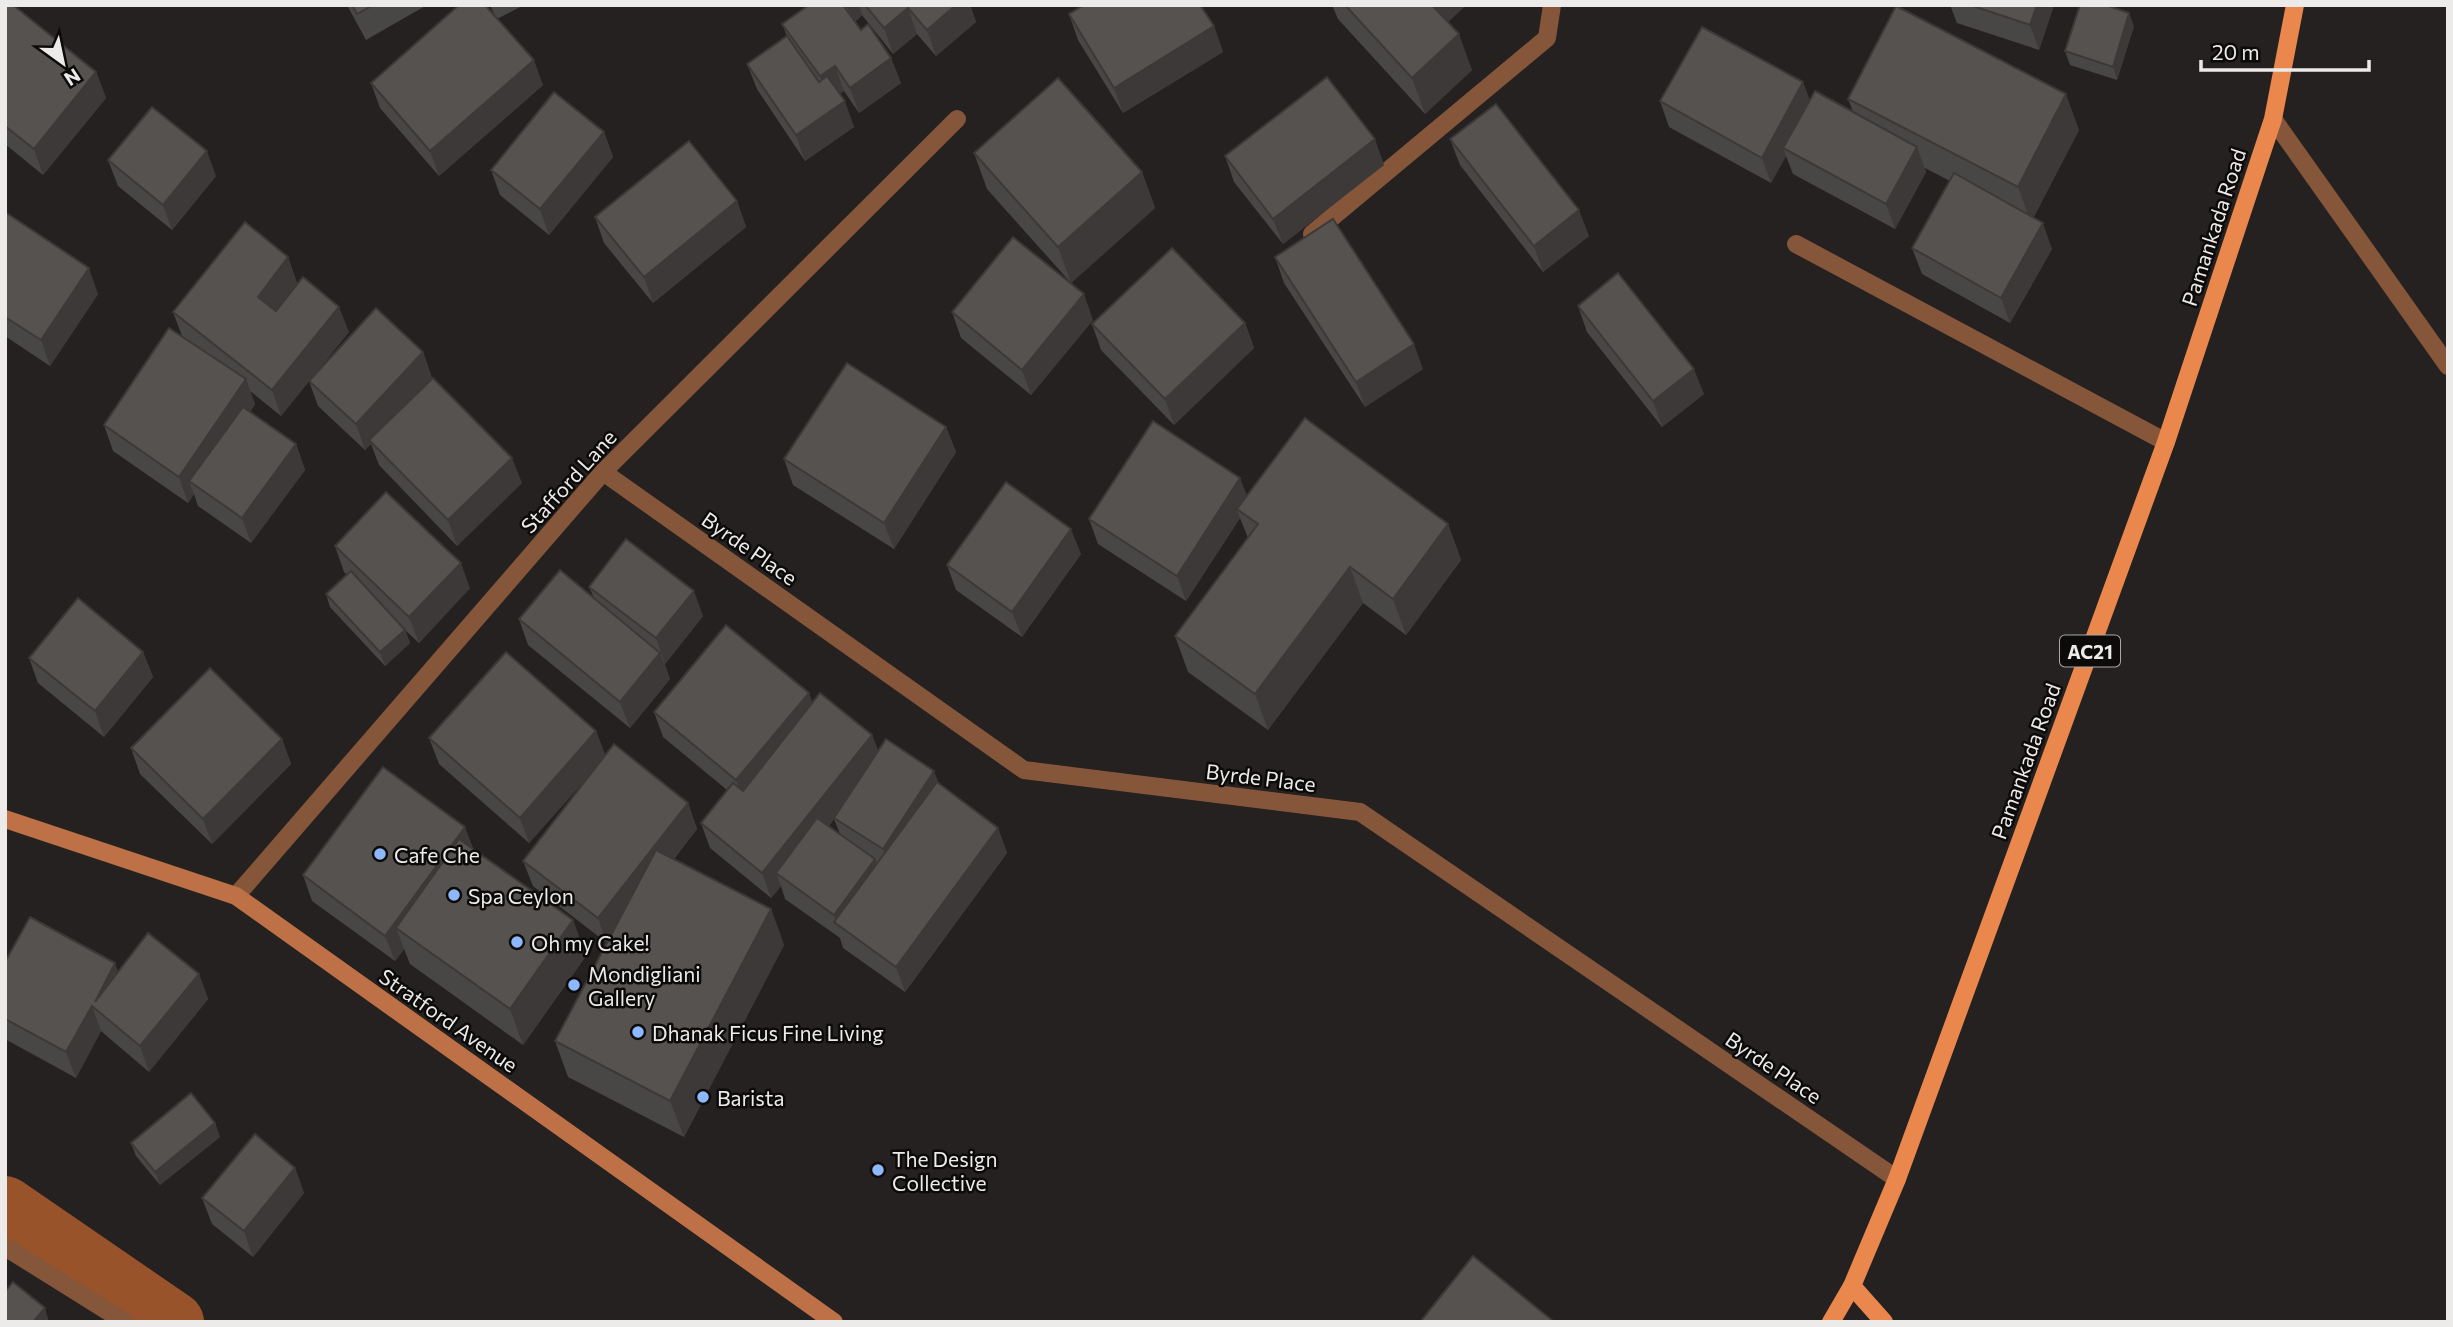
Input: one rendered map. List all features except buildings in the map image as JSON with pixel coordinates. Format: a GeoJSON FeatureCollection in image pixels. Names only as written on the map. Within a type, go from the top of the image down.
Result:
{"type":"FeatureCollection","features":[{"type":"Feature","properties":{"kind":"main road","name":"Pamankada Road"},"geometry":{"type":"LineString","coordinates":[[1831,1322],[1852,1286],[1897,1179],[2166,442],[2273,119],[2295,5]]}},
{"type":"Feature","properties":{"kind":"main road","name":"Stratford Avenue"},"geometry":{"type":"LineString","coordinates":[[5,819],[236,896],[834,1322]]}},
{"type":"Feature","properties":{"kind":"main road"},"geometry":{"type":"LineString","coordinates":[[1852,1286],[1884,1322]]}},
{"type":"Feature","properties":{"kind":"street"},"geometry":{"type":"LineString","coordinates":[[1312,234],[1547,38],[1552,5]]}},
{"type":"Feature","properties":{"kind":"street","name":"Stafford Lane"},"geometry":{"type":"LineString","coordinates":[[236,896],[603,472],[957,119]]}},
{"type":"Feature","properties":{"kind":"street"},"geometry":{"type":"LineString","coordinates":[[2273,119],[2448,366]]}},
{"type":"Feature","properties":{"kind":"street"},"geometry":{"type":"LineString","coordinates":[[1796,244],[2166,442]]}},
{"type":"Feature","properties":{"kind":"street","name":"Byrde Place"},"geometry":{"type":"LineString","coordinates":[[603,472],[1024,770],[1360,812],[1897,1179]]}},
{"type":"Feature","properties":{"kind":"street"},"geometry":{"type":"LineString","coordinates":[[5,1247],[125,1322]]}},
{"type":"Feature","properties":{"kind":"waterway"},"geometry":{"type":"LineString","coordinates":[[5,1206],[174,1322]]}},
{"type":"Feature","properties":{"kind":"place","name":"Cafe Che"},"geometry":{"type":"Point","coordinates":[380,854]}},
{"type":"Feature","properties":{"kind":"place","name":"Spa Ceylon"},"geometry":{"type":"Point","coordinates":[454,895]}},
{"type":"Feature","properties":{"kind":"place","name":"Oh my Cake!"},"geometry":{"type":"Point","coordinates":[517,942]}},
{"type":"Feature","properties":{"kind":"place","name":"Mondigliani Gallery"},"geometry":{"type":"Point","coordinates":[574,985]}},
{"type":"Feature","properties":{"kind":"place","name":"Dhanak Ficus Fine Living"},"geometry":{"type":"Point","coordinates":[638,1032]}},
{"type":"Feature","properties":{"kind":"place","name":"Barista"},"geometry":{"type":"Point","coordinates":[703,1097]}},
{"type":"Feature","properties":{"kind":"place","name":"The Design Collective"},"geometry":{"type":"Point","coordinates":[878,1170]}}]}
